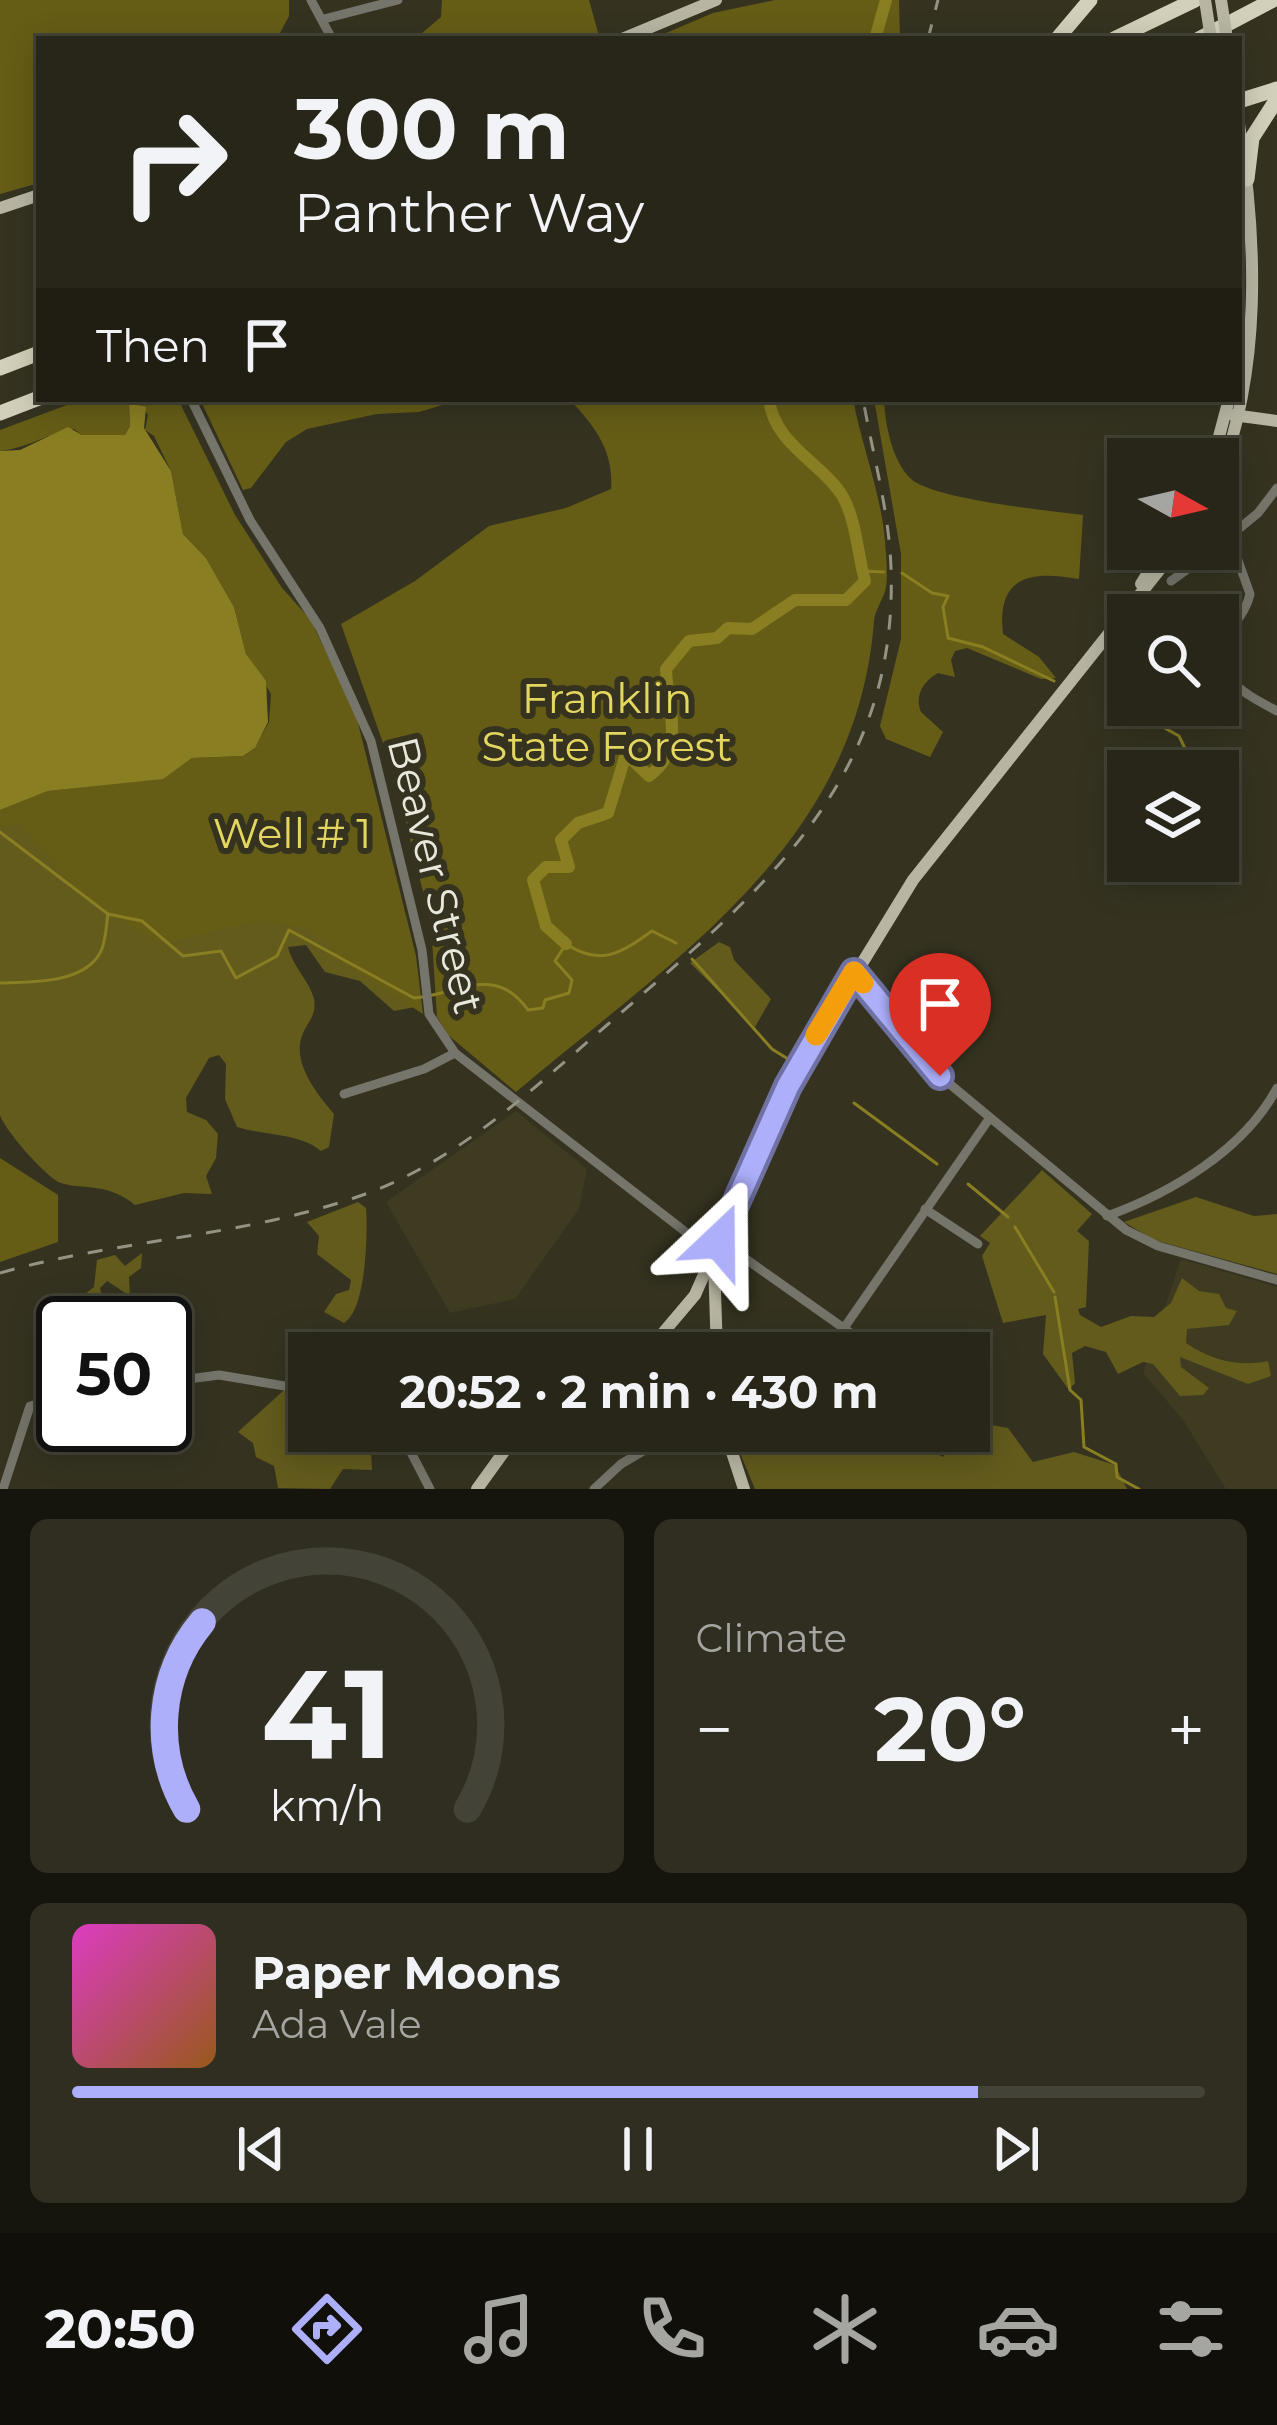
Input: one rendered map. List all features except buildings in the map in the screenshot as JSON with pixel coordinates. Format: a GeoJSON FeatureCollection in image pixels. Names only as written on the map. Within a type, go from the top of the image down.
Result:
{"type":"FeatureCollection","features":[{"type":"Feature","properties":{"kind":"highway"},"geometry":{"type":"LineString","coordinates":[[1060,36],[1090,0]]}},
{"type":"Feature","properties":{"kind":"highway"},"geometry":{"type":"LineString","coordinates":[[1120,36],[1195,0]]}},
{"type":"Feature","properties":{"kind":"highway"},"geometry":{"type":"LineString","coordinates":[[1205,36],[1273,0]]}},
{"type":"Feature","properties":{"kind":"highway"},"geometry":{"type":"LineString","coordinates":[[1242,100],[1277,89]]}},
{"type":"Feature","properties":{"kind":"highway"},"geometry":{"type":"LineString","coordinates":[[1246,179],[1254,134],[1277,99]]}},
{"type":"Feature","properties":{"kind":"highway"},"geometry":{"type":"LineString","coordinates":[[0,368],[36,354]]}},
{"type":"Feature","properties":{"kind":"highway"},"geometry":{"type":"LineString","coordinates":[[0,413],[36,399]]}},
{"type":"Feature","properties":{"kind":"main road"},"geometry":{"type":"LineString","coordinates":[[629,36],[716,0]]}},
{"type":"Feature","properties":{"kind":"main road"},"geometry":{"type":"LineString","coordinates":[[1205,0],[1210,36]]}},
{"type":"Feature","properties":{"kind":"main road"},"geometry":{"type":"LineString","coordinates":[[1221,0],[1227,36]]}},
{"type":"Feature","properties":{"kind":"main road"},"geometry":{"type":"LineString","coordinates":[[1242,148],[1251,311],[1242,363]]}},
{"type":"Feature","properties":{"kind":"main road"},"geometry":{"type":"LineString","coordinates":[[0,208],[36,196]]}},
{"type":"Feature","properties":{"kind":"main road"},"geometry":{"type":"LineString","coordinates":[[1223,438],[1233,415],[1230,402]]}},
{"type":"Feature","properties":{"kind":"main road"},"geometry":{"type":"LineString","coordinates":[[1228,438],[1235,402]]}},
{"type":"Feature","properties":{"kind":"main road"},"geometry":{"type":"LineString","coordinates":[[1233,415],[1277,421]]}},
{"type":"Feature","properties":{"kind":"main road"},"geometry":{"type":"LineString","coordinates":[[1137,594],[1157,570]]}},
{"type":"Feature","properties":{"kind":"main road"},"geometry":{"type":"LineString","coordinates":[[666,1332],[686,1310],[788,1086],[854,972],[938,843],[1107,631]]}},
{"type":"Feature","properties":{"kind":"main road"},"geometry":{"type":"LineString","coordinates":[[714,1254],[715,1332]]}},
{"type":"Feature","properties":{"kind":"main road"},"geometry":{"type":"LineString","coordinates":[[686,1310],[702,1305],[714,1313]]}},
{"type":"Feature","properties":{"kind":"main road"},"geometry":{"type":"LineString","coordinates":[[477,1489],[504,1452]]}},
{"type":"Feature","properties":{"kind":"main road"},"geometry":{"type":"LineString","coordinates":[[732,1452],[744,1489]]}},
{"type":"Feature","properties":{"kind":"street"},"geometry":{"type":"LineString","coordinates":[[310,0],[331,36]]}},
{"type":"Feature","properties":{"kind":"street"},"geometry":{"type":"LineString","coordinates":[[324,19],[398,0]]}},
{"type":"Feature","properties":{"kind":"street","name":"Beaver Street"},"geometry":{"type":"LineString","coordinates":[[192,402],[250,520],[326,638],[371,740],[422,950],[436,1030],[455,1053],[639,1202],[714,1254]]}},
{"type":"Feature","properties":{"kind":"street"},"geometry":{"type":"LineString","coordinates":[[1239,531],[1272,506],[1277,488]]}},
{"type":"Feature","properties":{"kind":"street"},"geometry":{"type":"LineString","coordinates":[[1239,563],[1250,594],[1225,641],[1222,665],[1241,692],[1277,711]]}},
{"type":"Feature","properties":{"kind":"street"},"geometry":{"type":"LineString","coordinates":[[1171,581],[1186,570]]}},
{"type":"Feature","properties":{"kind":"street"},"geometry":{"type":"LineString","coordinates":[[854,972],[925,1061],[1107,1216],[1145,1242],[1277,1280]]}},
{"type":"Feature","properties":{"kind":"street"},"geometry":{"type":"LineString","coordinates":[[344,1094],[424,1069],[455,1053]]}},
{"type":"Feature","properties":{"kind":"street"},"geometry":{"type":"LineString","coordinates":[[1107,1216],[1166,1191],[1252,1128],[1277,1088]]}},
{"type":"Feature","properties":{"kind":"street"},"geometry":{"type":"LineString","coordinates":[[844,1328],[989,1119]]}},
{"type":"Feature","properties":{"kind":"street"},"geometry":{"type":"LineString","coordinates":[[925,1209],[978,1244]]}},
{"type":"Feature","properties":{"kind":"street"},"geometry":{"type":"LineString","coordinates":[[733,1250],[850,1332]]}},
{"type":"Feature","properties":{"kind":"street"},"geometry":{"type":"LineString","coordinates":[[192,1379],[221,1376],[288,1387]]}},
{"type":"Feature","properties":{"kind":"street"},"geometry":{"type":"LineString","coordinates":[[3,1489],[30,1406],[36,1405]]}},
{"type":"Feature","properties":{"kind":"street"},"geometry":{"type":"LineString","coordinates":[[411,1452],[430,1489]]}},
{"type":"Feature","properties":{"kind":"street"},"geometry":{"type":"LineString","coordinates":[[594,1489],[641,1452]]}},
{"type":"Feature","properties":{"kind":"shaded area"},"geometry":{"type":"Polygon","coordinates":[[[129,403],[146,407],[144,428],[171,471],[183,534],[206,558],[234,607],[246,654],[266,681],[268,722],[255,748],[243,756],[192,758],[163,779],[48,791],[0,810],[0,451],[20,450],[68,427],[82,435],[125,435],[130,426],[129,403]]]}},
{"type":"Feature","properties":{"kind":"shaded area"},"geometry":{"type":"Polygon","coordinates":[[[29,810],[187,936],[275,901],[415,1007],[394,1011],[360,981],[325,972],[306,945],[288,947],[314,999],[300,1057],[308,1078],[334,1114],[329,1147],[321,1151],[293,1138],[237,1127],[225,1099],[226,1064],[219,1055],[209,1058],[186,1098],[187,1112],[206,1120],[218,1134],[216,1158],[206,1176],[212,1194],[184,1193],[135,1205],[112,1192],[55,1180],[24,1150],[0,1115],[0,817],[29,810]]]}},
{"type":"Feature","properties":{"kind":"shaded area"},"geometry":{"type":"Polygon","coordinates":[[[719,942],[730,947],[734,960],[771,999],[755,1027],[690,963],[719,942]]]}},
{"type":"Feature","properties":{"kind":"shaded area"},"geometry":{"type":"Polygon","coordinates":[[[516,1111],[587,1169],[579,1209],[515,1299],[450,1313],[386,1202],[516,1111]]]}},
{"type":"Feature","properties":{"kind":"shaded area"},"geometry":{"type":"Polygon","coordinates":[[[1042,1170],[1092,1214],[1077,1231],[1089,1241],[1086,1307],[1078,1309],[1080,1315],[1101,1327],[1131,1316],[1154,1317],[1171,1303],[1182,1278],[1199,1291],[1219,1294],[1226,1308],[1237,1311],[1229,1325],[1187,1329],[1186,1343],[1227,1361],[1268,1361],[1271,1376],[1248,1384],[1180,1357],[1181,1367],[1209,1388],[1203,1395],[1180,1396],[1153,1364],[1143,1362],[1118,1374],[1106,1352],[1085,1346],[1072,1353],[1075,1383],[1069,1390],[1043,1354],[1046,1315],[1003,1323],[982,1256],[990,1243],[980,1236],[1042,1170]]]}},
{"type":"Feature","properties":{"kind":"shaded area"},"geometry":{"type":"Polygon","coordinates":[[[1196,1197],[1254,1216],[1277,1214],[1277,1274],[1154,1240],[1124,1222],[1196,1197]]]}},
{"type":"Feature","properties":{"kind":"shaded area"},"geometry":{"type":"Polygon","coordinates":[[[358,1202],[366,1208],[364,1271],[357,1303],[344,1323],[324,1312],[336,1294],[349,1290],[351,1280],[317,1254],[319,1236],[307,1222],[358,1202]]]}},
{"type":"Feature","properties":{"kind":"shaded area"},"geometry":{"type":"Polygon","coordinates":[[[142,1253],[141,1268],[129,1277],[130,1296],[107,1281],[100,1288],[102,1296],[83,1296],[94,1287],[97,1260],[115,1255],[125,1266],[142,1253]]]}},
{"type":"Feature","properties":{"kind":"shaded area"},"geometry":{"type":"Polygon","coordinates":[[[1181,1259],[1277,1287],[1277,1489],[1226,1489],[1183,1420],[1143,1373],[1181,1259]]]}},
{"type":"Feature","properties":{"kind":"shaded area"},"geometry":{"type":"Polygon","coordinates":[[[284,1390],[288,1391],[288,1452],[371,1452],[372,1470],[343,1469],[330,1489],[278,1488],[274,1466],[256,1457],[253,1443],[238,1432],[284,1390]]]}},
{"type":"Feature","properties":{"kind":"shaded area"},"geometry":{"type":"Polygon","coordinates":[[[990,1425],[1008,1428],[1033,1462],[1074,1452],[1115,1465],[1127,1489],[755,1489],[740,1452],[933,1452],[943,1457],[946,1452],[990,1452],[990,1425]]]}},
{"type":"Feature","properties":{"kind":"green space"},"geometry":{"type":"Polygon","coordinates":[[[0,0],[289,0],[289,16],[279,36],[36,36],[36,184],[0,194],[0,0]]]}},
{"type":"Feature","properties":{"kind":"green space"},"geometry":{"type":"Polygon","coordinates":[[[442,0],[589,0],[599,36],[419,36],[441,17],[442,0]]]}},
{"type":"Feature","properties":{"kind":"green space"},"geometry":{"type":"Polygon","coordinates":[[[775,0],[899,0],[900,36],[659,36],[713,13],[775,0]]]}},
{"type":"Feature","properties":{"kind":"green space","name":"Well # 1"},"geometry":{"type":"Polygon","coordinates":[[[75,402],[179,402],[235,515],[282,588],[310,619],[355,711],[416,956],[423,1014],[348,966],[309,930],[264,920],[160,944],[81,894],[17,822],[0,828],[0,810],[48,791],[163,778],[192,758],[243,756],[254,749],[269,722],[271,694],[246,654],[234,607],[206,558],[183,534],[171,471],[154,436],[145,430],[148,415],[142,406],[129,404],[130,426],[125,435],[82,435],[74,429],[0,451],[0,430],[75,402]]]}},
{"type":"Feature","properties":{"kind":"green space"},"geometry":{"type":"Polygon","coordinates":[[[201,402],[452,402],[419,412],[377,414],[307,429],[286,442],[251,488],[243,490],[201,402]]]}},
{"type":"Feature","properties":{"kind":"green space","name":"Franklin State Forest"},"geometry":{"type":"Polygon","coordinates":[[[572,402],[854,402],[883,523],[887,582],[875,617],[860,700],[833,771],[795,834],[748,891],[694,944],[516,1092],[448,1035],[437,1017],[431,924],[394,774],[341,624],[415,581],[489,526],[566,508],[611,489],[609,463],[587,419],[572,402]]]}},
{"type":"Feature","properties":{"kind":"green space"},"geometry":{"type":"Polygon","coordinates":[[[875,402],[884,402],[898,462],[922,485],[992,503],[1083,515],[1079,579],[1047,576],[1022,581],[1012,588],[1002,614],[1003,634],[1039,657],[1056,678],[1041,679],[967,648],[955,651],[951,660],[955,677],[938,673],[920,694],[921,712],[943,732],[930,757],[886,739],[880,726],[901,639],[901,554],[875,402]]]}},
{"type":"Feature","properties":{"kind":"green space"},"geometry":{"type":"Polygon","coordinates":[[[0,1158],[58,1195],[58,1242],[0,1262],[0,1158]]]}},
{"type":"Feature","properties":{"kind":"waterway"},"geometry":{"type":"LineString","coordinates":[[876,36],[886,0]]}},
{"type":"Feature","properties":{"kind":"waterway"},"geometry":{"type":"LineString","coordinates":[[566,944],[546,926],[533,880],[546,867],[569,867],[561,840],[578,823],[608,813],[626,754],[649,776],[661,765],[672,727],[666,669],[689,641],[717,638],[728,628],[752,629],[795,600],[846,600],[865,581],[843,497],[789,441],[770,402]]}},
{"type":"Feature","properties":{"kind":"waterway"},"geometry":{"type":"LineString","coordinates":[[862,571],[884,572]]}},
{"type":"Feature","properties":{"kind":"waterway"},"geometry":{"type":"LineString","coordinates":[[902,573],[932,593],[948,596],[943,607],[948,638],[983,647],[1054,681]]}},
{"type":"Feature","properties":{"kind":"waterway"},"geometry":{"type":"LineString","coordinates":[[1163,727],[1179,736],[1186,750]]}},
{"type":"Feature","properties":{"kind":"waterway"},"geometry":{"type":"LineString","coordinates":[[0,832],[108,914]]}},
{"type":"Feature","properties":{"kind":"waterway"},"geometry":{"type":"LineString","coordinates":[[0,983],[55,979],[81,971],[102,949],[108,914],[142,921],[183,956],[221,951],[236,978],[277,956],[289,930],[414,998],[488,985],[515,996],[528,1010],[543,1008],[545,1000],[569,993],[572,980],[555,961],[566,944],[600,956],[630,946],[652,931],[676,943]]}},
{"type":"Feature","properties":{"kind":"waterway"},"geometry":{"type":"LineString","coordinates":[[692,959],[772,1049],[788,1059]]}},
{"type":"Feature","properties":{"kind":"waterway"},"geometry":{"type":"LineString","coordinates":[[854,1103],[937,1164]]}},
{"type":"Feature","properties":{"kind":"waterway"},"geometry":{"type":"LineString","coordinates":[[968,1184],[1008,1217]]}},
{"type":"Feature","properties":{"kind":"waterway"},"geometry":{"type":"LineString","coordinates":[[1015,1227],[1054,1292]]}},
{"type":"Feature","properties":{"kind":"waterway"},"geometry":{"type":"LineString","coordinates":[[1055,1297],[1070,1390],[1081,1400],[1084,1447],[1116,1464],[1117,1477],[1139,1489]]}},
{"type":"Feature","properties":{"kind":"railway"},"geometry":{"type":"LineString","coordinates":[[929,36],[938,0]]}},
{"type":"Feature","properties":{"kind":"railway"},"geometry":{"type":"LineString","coordinates":[[0,1273],[266,1222],[390,1184],[457,1146],[549,1076],[764,881],[807,830],[843,774],[871,713],[887,645],[890,546],[864,402]]}},
{"type":"Feature","properties":{"kind":"slow traffic"},"geometry":{"type":"LineString","coordinates":[[816,1035],[854,972],[863,983]]}},
{"type":"Feature","properties":{"kind":"route"},"geometry":{"type":"LineString","coordinates":[[719,1241],[788,1086],[854,972],[940,1076]]}}]}
